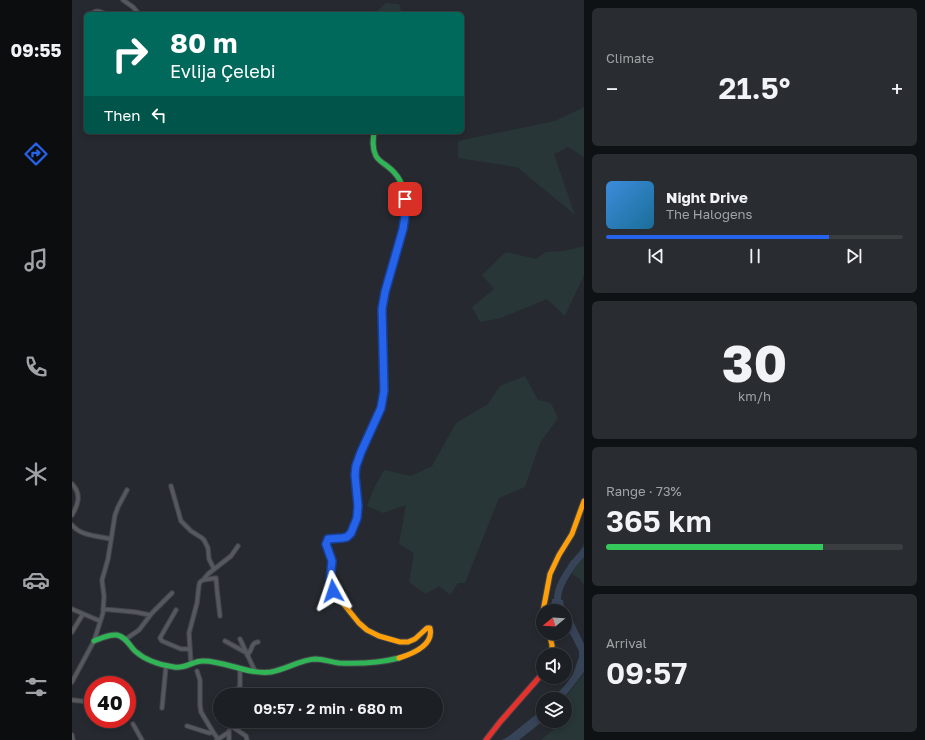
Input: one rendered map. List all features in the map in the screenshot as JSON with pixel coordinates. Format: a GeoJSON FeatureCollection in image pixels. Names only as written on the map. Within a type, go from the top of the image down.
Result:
{"type":"FeatureCollection","features":[{"type":"Feature","properties":{"kind":"street"},"geometry":{"type":"LineString","coordinates":[[123,0],[137,12]]}},
{"type":"Feature","properties":{"kind":"street"},"geometry":{"type":"LineString","coordinates":[[94,641],[119,635],[126,639],[132,648],[140,655],[166,666],[182,668],[202,661],[255,671],[272,672],[301,662],[316,659],[365,664],[399,658],[411,655],[426,644],[431,632],[430,628],[427,628],[415,639],[408,642],[400,642],[379,636],[367,630],[359,623],[337,597],[333,591],[330,580],[332,561],[327,548],[327,542],[328,539],[347,537],[353,529],[357,518],[358,506],[355,475],[356,466],[381,408],[384,391],[382,309],[405,216],[403,186],[395,172],[380,161],[376,156],[373,146],[374,134]]}},
{"type":"Feature","properties":{"kind":"street"},"geometry":{"type":"LineString","coordinates":[[72,484],[76,489],[78,496],[72,515]]}},
{"type":"Feature","properties":{"kind":"street"},"geometry":{"type":"LineString","coordinates":[[171,486],[181,521],[192,532],[204,540],[208,548],[209,560],[214,569]]}},
{"type":"Feature","properties":{"kind":"street"},"geometry":{"type":"LineString","coordinates":[[72,682],[94,641],[100,621],[104,596],[102,580],[108,559],[116,512],[127,490]]}},
{"type":"Feature","properties":{"kind":"street"},"geometry":{"type":"LineString","coordinates":[[544,604],[550,574],[559,555],[572,534],[584,501]]}},
{"type":"Feature","properties":{"kind":"street"},"geometry":{"type":"LineString","coordinates":[[72,525],[75,529],[81,532],[111,539]]}},
{"type":"Feature","properties":{"kind":"street"},"geometry":{"type":"LineString","coordinates":[[191,664],[189,633],[200,582],[231,556],[238,546]]}},
{"type":"Feature","properties":{"kind":"street"},"geometry":{"type":"LineString","coordinates":[[200,582],[216,578],[220,616]]}},
{"type":"Feature","properties":{"kind":"street"},"geometry":{"type":"LineString","coordinates":[[126,639],[140,630],[150,615],[172,593]]}},
{"type":"Feature","properties":{"kind":"street"},"geometry":{"type":"LineString","coordinates":[[72,609],[100,621]]}},
{"type":"Feature","properties":{"kind":"street"},"geometry":{"type":"LineString","coordinates":[[103,609],[150,615]]}},
{"type":"Feature","properties":{"kind":"street"},"geometry":{"type":"LineString","coordinates":[[176,610],[160,638],[162,641],[181,649],[190,649]]}},
{"type":"Feature","properties":{"kind":"street"},"geometry":{"type":"LineString","coordinates":[[72,632],[83,614]]}},
{"type":"Feature","properties":{"kind":"street"},"geometry":{"type":"LineString","coordinates":[[240,639],[255,671]]}},
{"type":"Feature","properties":{"kind":"street"},"geometry":{"type":"LineString","coordinates":[[225,641],[246,653]]}},
{"type":"Feature","properties":{"kind":"street"},"geometry":{"type":"LineString","coordinates":[[246,653],[250,653],[252,645],[258,642]]}},
{"type":"Feature","properties":{"kind":"street"},"geometry":{"type":"LineString","coordinates":[[162,708],[166,666]]}},
{"type":"Feature","properties":{"kind":"street"},"geometry":{"type":"LineString","coordinates":[[238,688],[240,686],[240,668]]}},
{"type":"Feature","properties":{"kind":"street"},"geometry":{"type":"LineString","coordinates":[[197,671],[200,680],[201,712],[218,740],[229,732]]}},
{"type":"Feature","properties":{"kind":"street"},"geometry":{"type":"LineString","coordinates":[[486,740],[536,681]]}},
{"type":"Feature","properties":{"kind":"street"},"geometry":{"type":"LineString","coordinates":[[72,700],[84,701]]}},
{"type":"Feature","properties":{"kind":"street"},"geometry":{"type":"LineString","coordinates":[[187,726],[209,733],[213,732]]}},
{"type":"Feature","properties":{"kind":"street"},"geometry":{"type":"LineString","coordinates":[[135,728],[142,740]]}},
{"type":"Feature","properties":{"kind":"street"},"geometry":{"type":"LineString","coordinates":[[229,740],[230,728]]}},
{"type":"Feature","properties":{"kind":"street"},"geometry":{"type":"LineString","coordinates":[[234,728],[246,736],[247,740]]}},
{"type":"Feature","properties":{"kind":"street"},"geometry":{"type":"LineString","coordinates":[[72,735],[73,740]]}},
{"type":"Feature","properties":{"kind":"shaded area"},"geometry":{"type":"Polygon","coordinates":[[[386,3],[399,4],[401,12],[376,12],[386,3]]]}},
{"type":"Feature","properties":{"kind":"shaded area"},"geometry":{"type":"Polygon","coordinates":[[[584,107],[584,157],[568,147],[554,154],[575,215],[517,167],[458,158],[458,141],[555,121],[584,107]]]}},
{"type":"Feature","properties":{"kind":"shaded area"},"geometry":{"type":"Polygon","coordinates":[[[584,246],[584,275],[565,316],[547,299],[501,318],[480,322],[472,307],[494,289],[482,275],[506,252],[536,259],[546,252],[564,251],[584,246]]]}},
{"type":"Feature","properties":{"kind":"shaded area"},"geometry":{"type":"Polygon","coordinates":[[[525,376],[538,400],[551,403],[558,418],[540,443],[525,487],[499,498],[465,583],[458,583],[450,595],[439,586],[425,594],[409,582],[414,553],[399,544],[406,505],[383,513],[367,506],[374,488],[384,470],[411,476],[432,466],[456,423],[488,404],[500,386],[525,376]]]}},
{"type":"Feature","properties":{"kind":"shaded area"},"geometry":{"type":"Polygon","coordinates":[[[584,542],[584,585],[580,579],[572,574],[584,542]]]}},
{"type":"Feature","properties":{"kind":"shaded area"},"geometry":{"type":"Polygon","coordinates":[[[584,673],[584,740],[541,740],[555,728],[572,728],[572,692],[569,692],[584,673]]]}},
{"type":"Feature","properties":{"kind":"water"},"geometry":{"type":"Polygon","coordinates":[[[552,599],[563,600],[564,604],[552,604],[552,599]]]}},
{"type":"Feature","properties":{"kind":"water"},"geometry":{"type":"Polygon","coordinates":[[[572,619],[584,644],[584,672],[568,692],[559,692],[566,684],[572,684],[572,675],[579,657],[579,651],[572,637],[572,619]]]}},
{"type":"Feature","properties":{"kind":"water"},"geometry":{"type":"Polygon","coordinates":[[[536,715],[536,727],[519,740],[502,740],[536,715]]]}},
{"type":"Feature","properties":{"kind":"waterway"},"geometry":{"type":"LineString","coordinates":[[558,604],[557,600],[561,584],[573,564],[584,551]]}},
{"type":"Feature","properties":{"kind":"traffic: fast"},"geometry":{"type":"LineString","coordinates":[[330,579],[332,562],[327,542],[328,539],[346,537],[351,533],[357,510],[355,480],[356,466],[359,456],[376,420],[382,402],[384,387],[382,332],[383,302],[399,246],[406,211],[402,184],[395,173],[376,156],[373,147],[374,134]]}},
{"type":"Feature","properties":{"kind":"traffic: fast"},"geometry":{"type":"LineString","coordinates":[[94,641],[105,636],[117,635],[125,639],[135,651],[143,657],[153,662],[169,666],[182,667],[203,661],[220,663],[254,672],[277,671],[304,661],[315,659],[339,663],[354,663],[377,662],[399,658]]}},
{"type":"Feature","properties":{"kind":"traffic: slow"},"geometry":{"type":"LineString","coordinates":[[544,604],[550,574],[559,555],[572,534],[584,501]]}},
{"type":"Feature","properties":{"kind":"traffic: slow"},"geometry":{"type":"LineString","coordinates":[[330,579],[333,591],[359,623],[367,630],[379,636],[400,642],[408,642],[415,639],[427,628],[430,628],[429,639],[421,648],[399,658]]}},
{"type":"Feature","properties":{"kind":"traffic: slow"},"geometry":{"type":"LineString","coordinates":[[551,640],[552,648]]}},
{"type":"Feature","properties":{"kind":"traffic: jam"},"geometry":{"type":"LineString","coordinates":[[486,740],[536,681]]}},
{"type":"Feature","properties":{"kind":"route"},"geometry":{"type":"LineString","coordinates":[[333,591],[330,580],[332,561],[326,544],[328,539],[347,537],[351,533],[357,518],[358,506],[355,484],[356,466],[381,408],[384,391],[382,309],[385,292],[403,229],[406,209],[405,199]]}}]}
